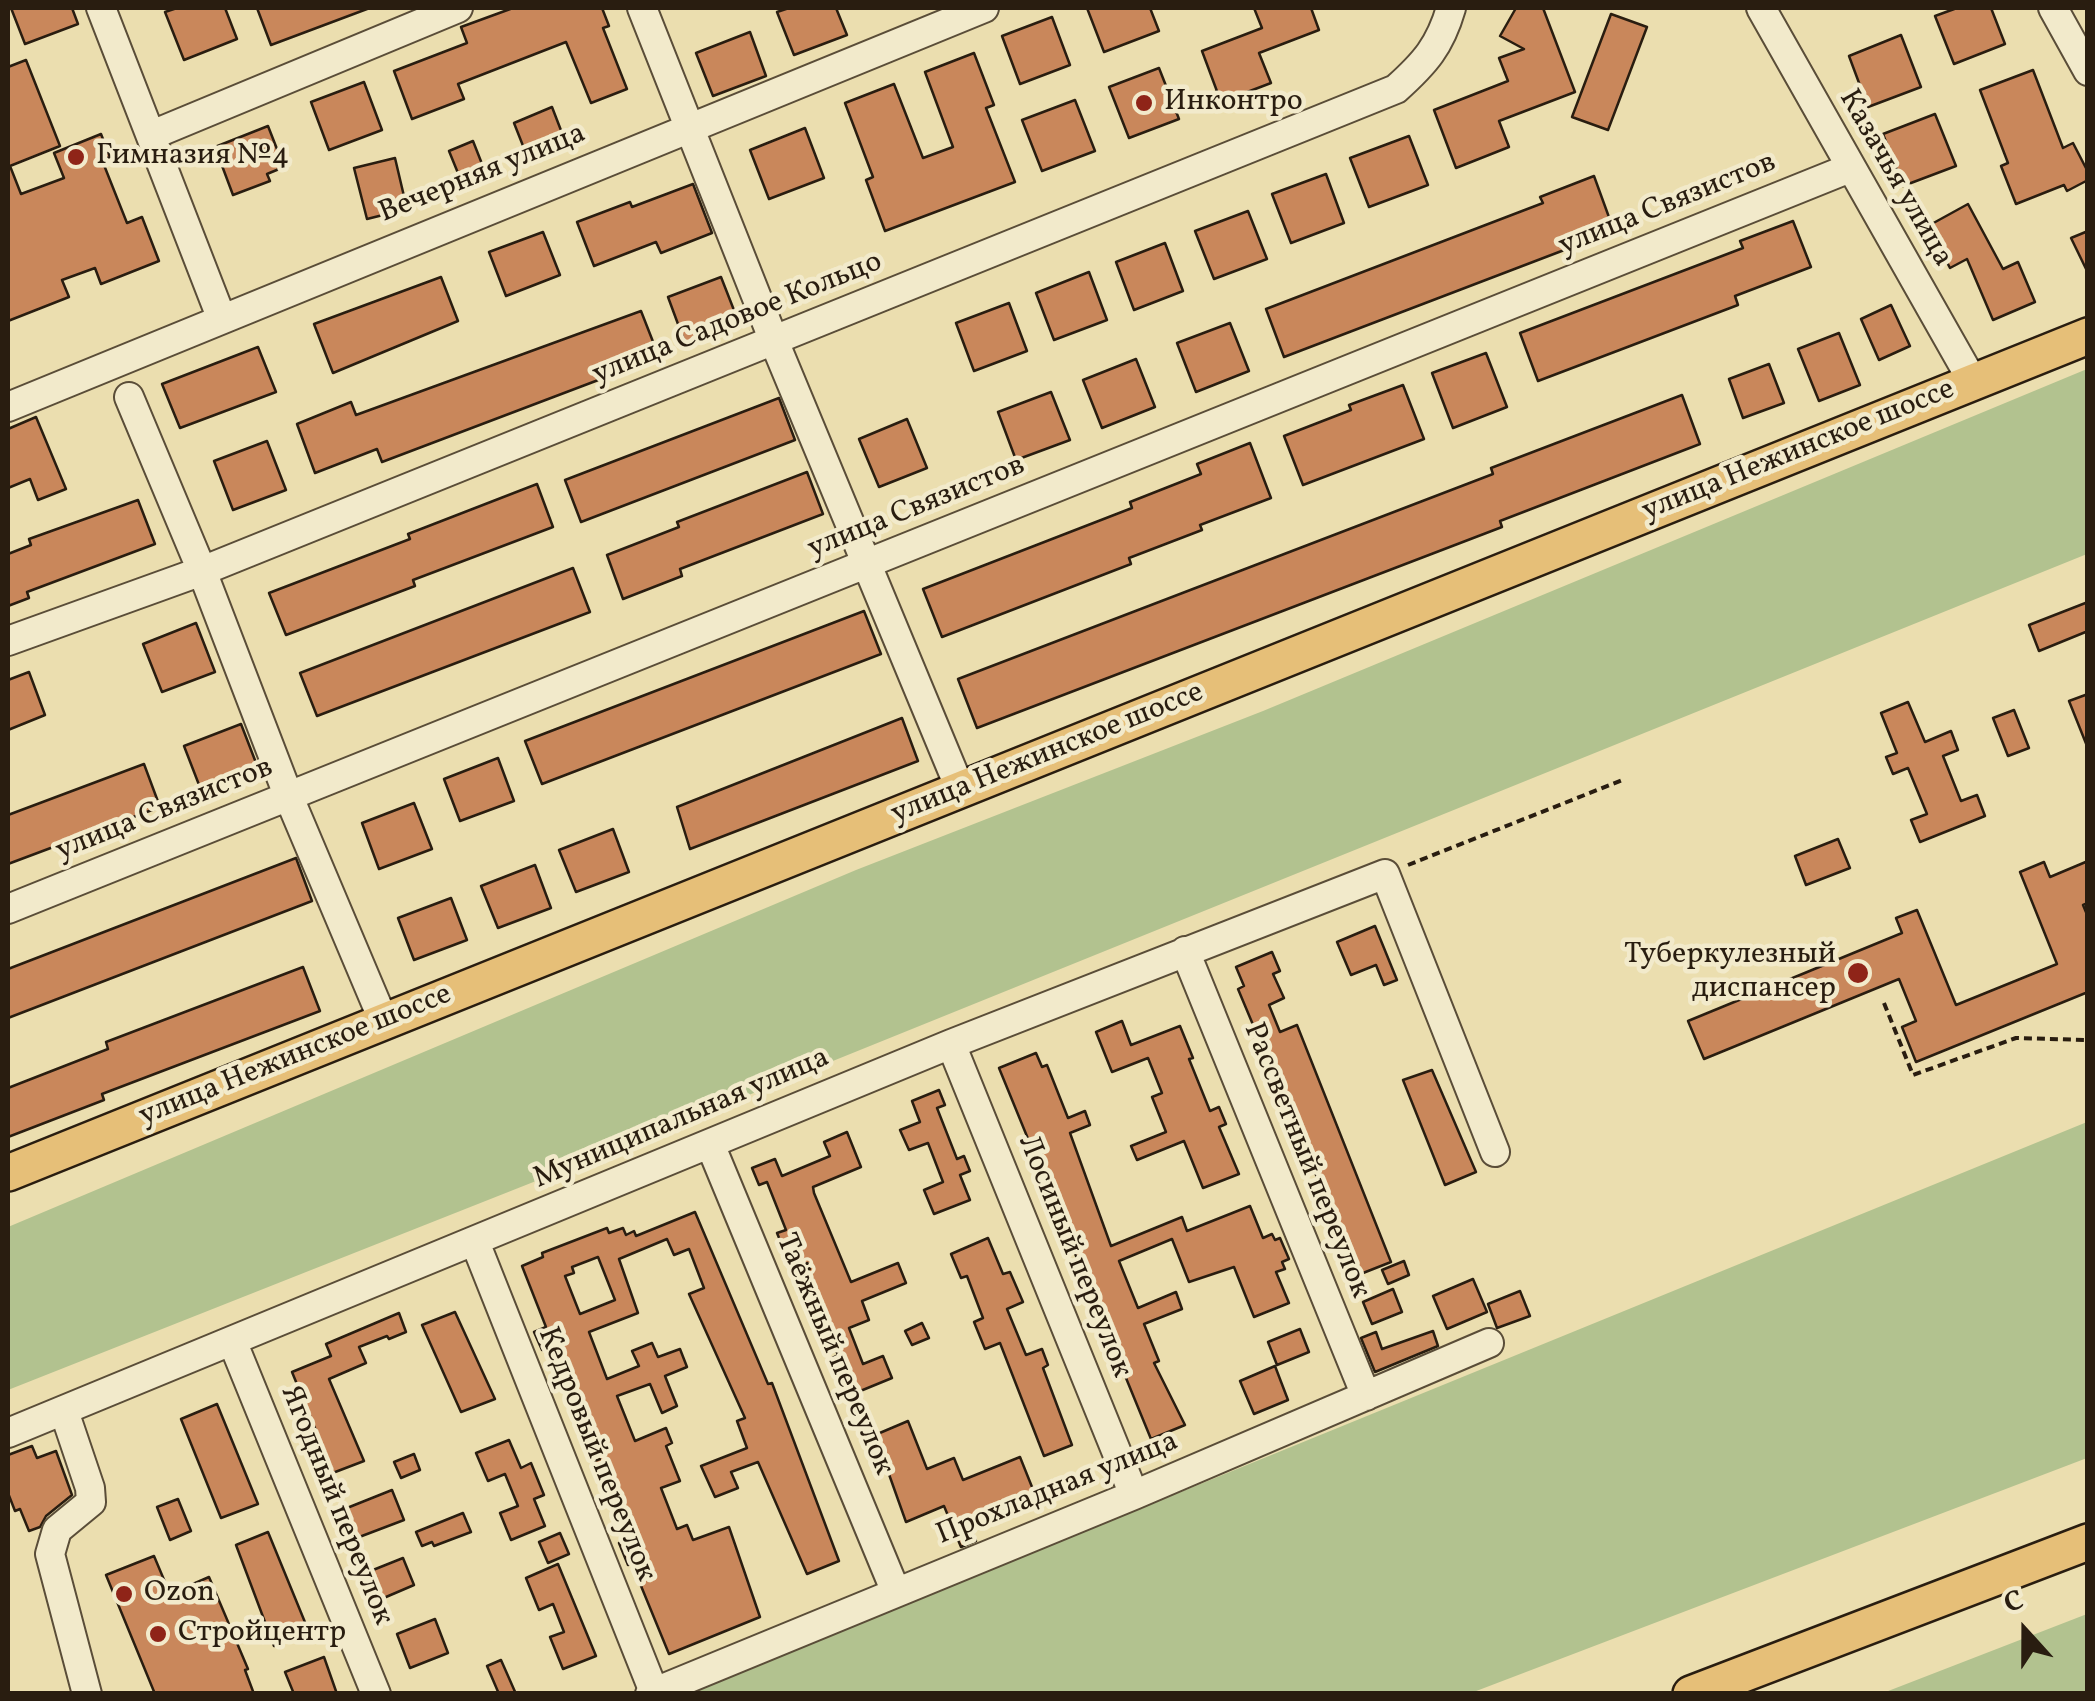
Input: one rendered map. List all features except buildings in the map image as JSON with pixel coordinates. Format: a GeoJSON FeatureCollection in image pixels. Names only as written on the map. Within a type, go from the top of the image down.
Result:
{"type":"FeatureCollection","features":[{"type":"Feature","properties":{"kind":"main road","name":"улица Нежинское шоссе"},"geometry":{"type":"LineString","coordinates":[[8,1172],[2088,336]]}},
{"type":"Feature","properties":{"kind":"main road"},"geometry":{"type":"LineString","coordinates":[[1691,1694],[2088,1542]]}},
{"type":"Feature","properties":{"kind":"main road"},"geometry":{"type":"LineString","coordinates":[[1738,1694],[2088,1559]]}},
{"type":"Feature","properties":{"kind":"street"},"geometry":{"type":"LineString","coordinates":[[101,8],[221,317]]}},
{"type":"Feature","properties":{"kind":"street"},"geometry":{"type":"LineString","coordinates":[[152,135],[458,8]]}},
{"type":"Feature","properties":{"kind":"street"},"geometry":{"type":"LineString","coordinates":[[642,8],[774,341],[961,790]]}},
{"type":"Feature","properties":{"kind":"street","name":"Вечерняя улица"},"geometry":{"type":"LineString","coordinates":[[8,407],[984,8]]}},
{"type":"Feature","properties":{"kind":"street","name":"улица Садовое Кольцо"},"geometry":{"type":"LineString","coordinates":[[8,642],[202,571],[1396,89],[1427,61],[1451,8]]}},
{"type":"Feature","properties":{"kind":"street","name":"Казачья улица"},"geometry":{"type":"LineString","coordinates":[[1761,8],[1973,382]]}},
{"type":"Feature","properties":{"kind":"street"},"geometry":{"type":"LineString","coordinates":[[2053,8],[2088,71]]}},
{"type":"Feature","properties":{"kind":"street","name":"улица Связистов"},"geometry":{"type":"LineString","coordinates":[[8,910],[1850,168]]}},
{"type":"Feature","properties":{"kind":"street"},"geometry":{"type":"LineString","coordinates":[[129,397],[202,571],[288,796],[384,1022]]}},
{"type":"Feature","properties":{"kind":"street"},"geometry":{"type":"LineString","coordinates":[[1384,874],[1495,1152]]}},
{"type":"Feature","properties":{"kind":"street","name":"Муниципальная улица"},"geometry":{"type":"LineString","coordinates":[[8,1433],[951,1044],[1384,874]]}},
{"type":"Feature","properties":{"kind":"street","name":"Рассветный переулок"},"geometry":{"type":"LineString","coordinates":[[1185,951],[1366,1396]]}},
{"type":"Feature","properties":{"kind":"street","name":"Лосиный переулок"},"geometry":{"type":"LineString","coordinates":[[951,1044],[1134,1495]]}},
{"type":"Feature","properties":{"kind":"street","name":"Таёжный переулок"},"geometry":{"type":"LineString","coordinates":[[710,1144],[895,1590]]}},
{"type":"Feature","properties":{"kind":"street","name":"Кедровый переулок"},"geometry":{"type":"LineString","coordinates":[[475,1242],[652,1693]]}},
{"type":"Feature","properties":{"kind":"street","name":"Ягодный переулок"},"geometry":{"type":"LineString","coordinates":[[234,1343],[376,1694]]}},
{"type":"Feature","properties":{"kind":"street","name":"Прохладная улица"},"geometry":{"type":"LineString","coordinates":[[652,1693],[1134,1495],[1489,1343]]}},
{"type":"Feature","properties":{"kind":"street"},"geometry":{"type":"LineString","coordinates":[[64,1411],[90,1488],[91,1502],[57,1530],[50,1554],[88,1694]]}},
{"type":"Feature","properties":{"kind":"path"},"geometry":{"type":"LineString","coordinates":[[1384,874],[1625,780]]}},
{"type":"Feature","properties":{"kind":"path"},"geometry":{"type":"LineString","coordinates":[[1884,1003],[1913,1076],[2016,1038],[2088,1040]]}},
{"type":"Feature","properties":{"kind":"green space"},"geometry":{"type":"Polygon","coordinates":[[[2087,369],[2087,554],[536,1181],[8,1390],[8,1227],[856,870],[1263,711],[2087,369]]]}},
{"type":"Feature","properties":{"kind":"green space"},"geometry":{"type":"Polygon","coordinates":[[[2087,1122],[2087,1458],[1471,1693],[686,1694],[2087,1122]]]}},
{"type":"Feature","properties":{"kind":"green space"},"geometry":{"type":"Polygon","coordinates":[[[2087,1614],[2087,1693],[1883,1693],[2087,1614]]]}},
{"type":"Feature","properties":{"kind":"place","name":"Инконтро"},"geometry":{"type":"Point","coordinates":[1144,103]}},
{"type":"Feature","properties":{"kind":"place","name":"Гимназия №4"},"geometry":{"type":"Point","coordinates":[76,157]}},
{"type":"Feature","properties":{"kind":"place","name":"Туберкулезный диспансер"},"geometry":{"type":"Point","coordinates":[1858,973]}},
{"type":"Feature","properties":{"kind":"place","name":"Ozon"},"geometry":{"type":"Point","coordinates":[124,1594]}},
{"type":"Feature","properties":{"kind":"place","name":"Стройцентр"},"geometry":{"type":"Point","coordinates":[158,1634]}}]}
